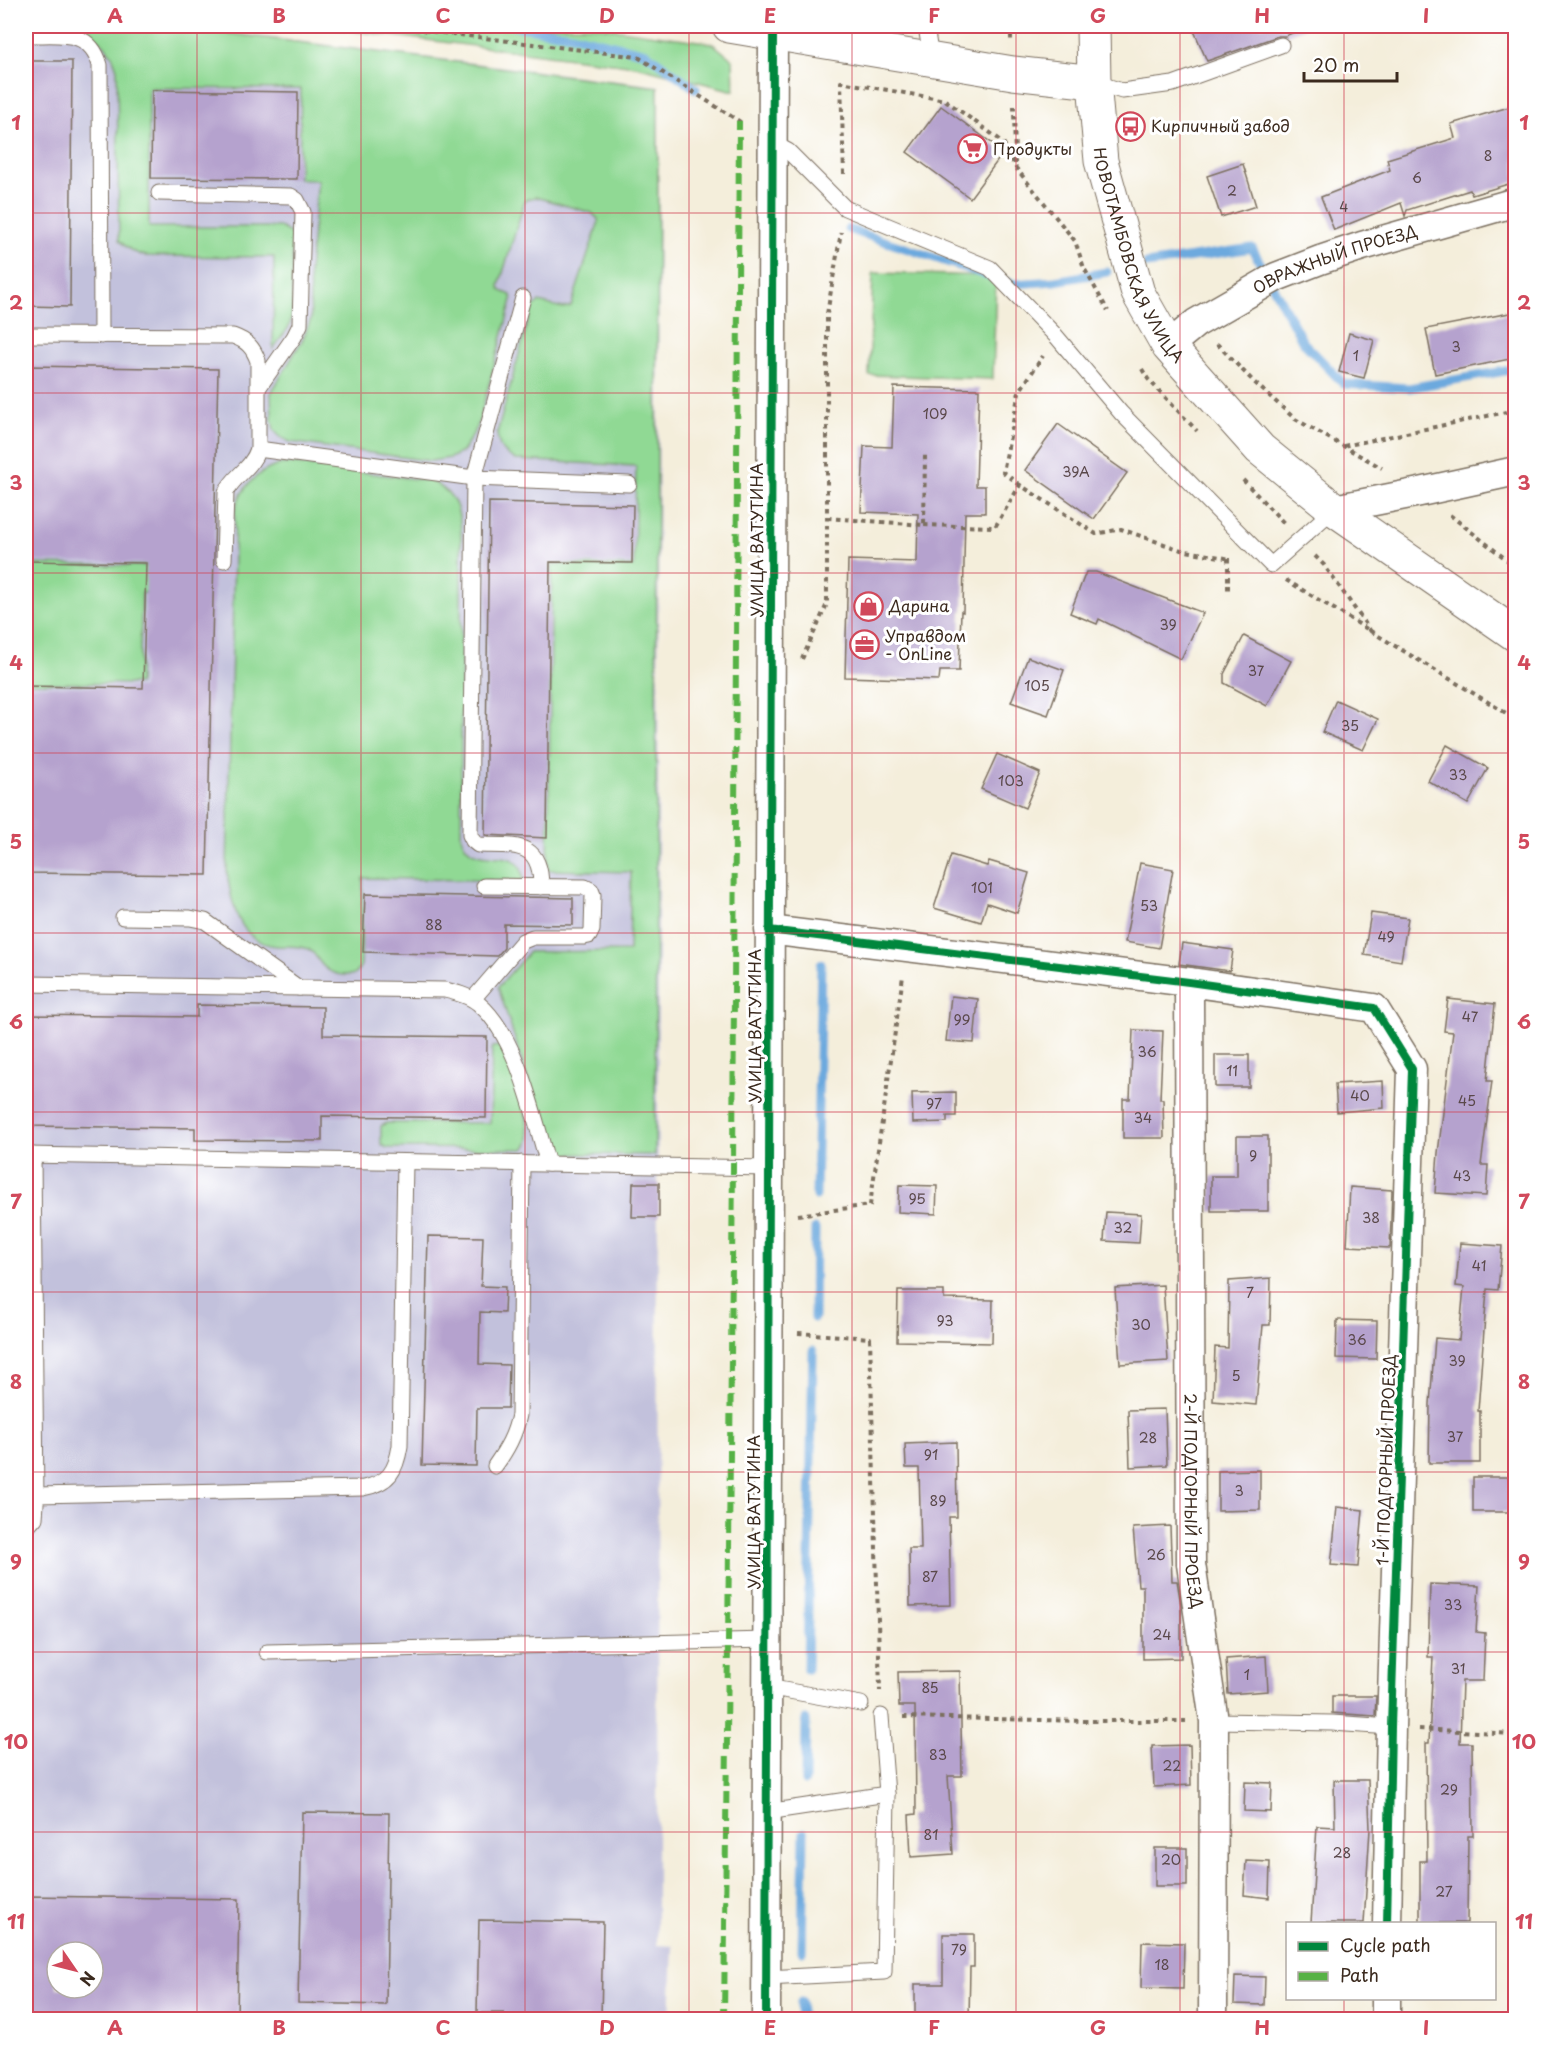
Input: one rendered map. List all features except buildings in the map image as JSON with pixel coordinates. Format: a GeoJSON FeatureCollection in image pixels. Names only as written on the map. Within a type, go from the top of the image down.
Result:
{"type":"FeatureCollection","features":[{"type":"Feature","properties":{"kind":"main road"},"geometry":{"type":"LineString","coordinates":[[729,26],[1013,73],[1094,82]]}},
{"type":"Feature","properties":{"kind":"main road","name":"НОВОТАМБОВСКАЯ УЛИЦА"},"geometry":{"type":"LineString","coordinates":[[1093,26],[1094,82],[1101,161],[1138,293],[1168,346],[1260,449],[1334,509],[1515,635]]}},
{"type":"Feature","properties":{"kind":"street","name":"УЛИЦА ВАТУТИНА"},"geometry":{"type":"LineString","coordinates":[[766,2019],[773,33]]}},
{"type":"Feature","properties":{"kind":"street","name":"ОВРАЖНЫЙ ПРОЕЗД"},"geometry":{"type":"LineString","coordinates":[[1168,346],[1196,323],[1276,278],[1320,260],[1515,202]]}},
{"type":"Feature","properties":{"kind":"street"},"geometry":{"type":"LineString","coordinates":[[1334,509],[1515,471]]}},
{"type":"Feature","properties":{"kind":"street"},"geometry":{"type":"LineString","coordinates":[[769,930],[1190,982]]}},
{"type":"Feature","properties":{"kind":"street","name":"1-Й ПОДГОРНЫЙ ПРОЕЗД"},"geometry":{"type":"LineString","coordinates":[[1190,982],[1374,1008],[1412,1069],[1391,1727],[1388,1922]]}},
{"type":"Feature","properties":{"kind":"street","name":"2-Й ПОДГОРНЫЙ ПРОЕЗД"},"geometry":{"type":"LineString","coordinates":[[1190,982],[1191,1564],[1214,1721],[1214,2019]]}},
{"type":"Feature","properties":{"kind":"street"},"geometry":{"type":"LineString","coordinates":[[1386,2000],[1386,2019]]}},
{"type":"Feature","properties":{"kind":"lane"},"geometry":{"type":"LineString","coordinates":[[926,26],[931,59]]}},
{"type":"Feature","properties":{"kind":"lane"},"geometry":{"type":"LineString","coordinates":[[26,35],[75,36],[87,41],[96,52],[100,65],[101,336]]}},
{"type":"Feature","properties":{"kind":"lane"},"geometry":{"type":"LineString","coordinates":[[1094,82],[1122,91],[1173,84],[1281,45]]}},
{"type":"Feature","properties":{"kind":"lane"},"geometry":{"type":"LineString","coordinates":[[773,143],[788,151],[845,208],[990,268],[1056,336],[1121,413],[1271,565],[1334,509]]}},
{"type":"Feature","properties":{"kind":"lane"},"geometry":{"type":"LineString","coordinates":[[159,193],[291,196],[301,205],[303,212],[300,325],[259,387]]}},
{"type":"Feature","properties":{"kind":"lane"},"geometry":{"type":"LineString","coordinates":[[523,298],[474,478],[470,835],[478,845],[520,847],[528,850],[539,865],[541,887]]}},
{"type":"Feature","properties":{"kind":"lane"},"geometry":{"type":"LineString","coordinates":[[26,335],[233,336],[245,340],[254,349],[258,361],[258,449],[255,459],[231,482],[226,492],[224,560]]}},
{"type":"Feature","properties":{"kind":"lane"},"geometry":{"type":"LineString","coordinates":[[258,449],[474,478],[629,484]]}},
{"type":"Feature","properties":{"kind":"lane"},"geometry":{"type":"LineString","coordinates":[[473,999],[528,938],[589,936],[592,930],[593,895],[591,890],[585,887],[484,886]]}},
{"type":"Feature","properties":{"kind":"lane"},"geometry":{"type":"LineString","coordinates":[[123,917],[190,918],[205,921],[299,988]]}},
{"type":"Feature","properties":{"kind":"lane"},"geometry":{"type":"LineString","coordinates":[[26,984],[445,990],[473,999],[494,1020],[509,1047],[527,1092],[548,1164]]}},
{"type":"Feature","properties":{"kind":"lane"},"geometry":{"type":"LineString","coordinates":[[26,1528],[35,1518],[36,1495],[29,1257],[29,1155],[768,1168]]}},
{"type":"Feature","properties":{"kind":"lane"},"geometry":{"type":"LineString","coordinates":[[36,1495],[363,1488],[378,1485],[390,1474],[398,1461],[400,1446],[405,1162]]}},
{"type":"Feature","properties":{"kind":"lane"},"geometry":{"type":"LineString","coordinates":[[495,1466],[512,1439],[519,1415],[522,1163]]}},
{"type":"Feature","properties":{"kind":"lane"},"geometry":{"type":"LineString","coordinates":[[267,1652],[767,1640]]}},
{"type":"Feature","properties":{"kind":"lane"},"geometry":{"type":"LineString","coordinates":[[767,1687],[861,1704]]}},
{"type":"Feature","properties":{"kind":"lane"},"geometry":{"type":"LineString","coordinates":[[766,1978],[884,1972],[887,1794],[881,1716]]}},
{"type":"Feature","properties":{"kind":"lane"},"geometry":{"type":"LineString","coordinates":[[1214,1721],[1332,1723],[1391,1727]]}},
{"type":"Feature","properties":{"kind":"lane"},"geometry":{"type":"LineString","coordinates":[[766,1812],[887,1794]]}},
{"type":"Feature","properties":{"kind":"path"},"geometry":{"type":"LineString","coordinates":[[388,26],[638,57],[773,143]]}},
{"type":"Feature","properties":{"kind":"path"},"geometry":{"type":"LineString","coordinates":[[800,662],[827,604],[827,314],[845,208],[841,82],[945,100],[1003,142],[1016,168],[1075,241],[1084,268]]}},
{"type":"Feature","properties":{"kind":"path"},"geometry":{"type":"LineString","coordinates":[[1196,323],[1254,382],[1295,419],[1420,492],[1515,567]]}},
{"type":"Feature","properties":{"kind":"path"},"geometry":{"type":"LineString","coordinates":[[1056,336],[1019,392],[1003,472],[1096,534],[1121,529],[1181,550],[1271,565],[1287,582],[1515,719]]}},
{"type":"Feature","properties":{"kind":"path"},"geometry":{"type":"LineString","coordinates":[[1344,447],[1515,410]]}},
{"type":"Feature","properties":{"kind":"path"},"geometry":{"type":"LineString","coordinates":[[924,525],[925,454]]}},
{"type":"Feature","properties":{"kind":"path"},"geometry":{"type":"LineString","coordinates":[[827,518],[924,525],[995,527],[1020,484]]}},
{"type":"Feature","properties":{"kind":"path"},"geometry":{"type":"LineString","coordinates":[[1228,558],[1228,593]]}},
{"type":"Feature","properties":{"kind":"path"},"geometry":{"type":"LineString","coordinates":[[768,1220],[870,1205],[907,947]]}},
{"type":"Feature","properties":{"kind":"path"},"geometry":{"type":"LineString","coordinates":[[768,1331],[870,1338],[881,1716],[1085,1721],[1214,1721]]}},
{"type":"Feature","properties":{"kind":"path"},"geometry":{"type":"LineString","coordinates":[[1391,1727],[1515,1734]]}},
{"type":"Feature","properties":{"kind":"shaded area"},"geometry":{"type":"Polygon","coordinates":[[[26,26],[177,26],[659,86],[657,1945],[673,1946],[670,2019],[26,2020],[26,26]]]}},
{"type":"Feature","properties":{"kind":"green space"},"geometry":{"type":"Polygon","coordinates":[[[26,26],[168,26],[658,87],[655,1155],[560,1154],[551,1150],[498,987],[529,952],[629,951],[631,872],[548,870],[552,564],[634,566],[636,466],[516,460],[502,449],[497,433],[532,308],[539,302],[563,308],[571,306],[598,219],[592,213],[536,197],[527,199],[524,203],[499,286],[501,291],[511,295],[512,300],[477,428],[462,452],[450,458],[431,461],[290,442],[280,437],[274,430],[271,393],[303,339],[311,319],[309,272],[318,180],[299,179],[301,89],[149,88],[149,227],[280,227],[290,233],[292,239],[292,315],[289,327],[273,349],[274,257],[146,256],[122,243],[119,240],[117,69],[113,57],[101,42],[82,32],[26,28],[26,26]]]}},
{"type":"Feature","properties":{"kind":"green space"},"geometry":{"type":"Polygon","coordinates":[[[312,26],[593,26],[712,43],[733,60],[734,91],[636,66],[312,26]]]}},
{"type":"Feature","properties":{"kind":"green space"},"geometry":{"type":"Polygon","coordinates":[[[873,273],[996,276],[993,379],[869,375],[873,273]]]}},
{"type":"Feature","properties":{"kind":"green space"},"geometry":{"type":"Polygon","coordinates":[[[281,464],[431,481],[445,490],[454,500],[461,529],[461,836],[467,847],[475,853],[515,861],[521,868],[523,881],[363,878],[361,965],[356,974],[350,975],[330,972],[306,948],[277,946],[253,938],[239,920],[231,897],[227,872],[235,510],[242,493],[258,475],[281,464]]]}},
{"type":"Feature","properties":{"kind":"green space"},"geometry":{"type":"Polygon","coordinates":[[[26,564],[161,566],[160,593],[142,593],[139,684],[26,683],[26,564]]]}},
{"type":"Feature","properties":{"kind":"green space"},"geometry":{"type":"Polygon","coordinates":[[[498,1046],[509,1063],[523,1106],[529,1132],[528,1144],[524,1149],[387,1148],[381,1144],[381,1126],[387,1123],[490,1123],[492,1050],[493,1047],[498,1046]]]}},
{"type":"Feature","properties":{"kind":"waterway"},"geometry":{"type":"LineString","coordinates":[[514,26],[571,35],[646,53],[696,89]]}},
{"type":"Feature","properties":{"kind":"waterway"},"geometry":{"type":"LineString","coordinates":[[848,229],[1013,284],[1055,281],[1107,272]]}},
{"type":"Feature","properties":{"kind":"waterway"},"geometry":{"type":"LineString","coordinates":[[1147,264],[1252,248],[1303,342],[1344,384],[1409,388],[1516,369]]}},
{"type":"Feature","properties":{"kind":"waterway"},"geometry":{"type":"LineString","coordinates":[[816,1196],[821,964]]}},
{"type":"Feature","properties":{"kind":"waterway"},"geometry":{"type":"LineString","coordinates":[[814,1318],[815,1229]]}},
{"type":"Feature","properties":{"kind":"waterway"},"geometry":{"type":"LineString","coordinates":[[807,1669],[813,1351]]}},
{"type":"Feature","properties":{"kind":"waterway"},"geometry":{"type":"LineString","coordinates":[[805,1781],[806,1720]]}},
{"type":"Feature","properties":{"kind":"waterway"},"geometry":{"type":"LineString","coordinates":[[802,1951],[804,1833]]}},
{"type":"Feature","properties":{"kind":"waterway"},"geometry":{"type":"LineString","coordinates":[[800,2020],[801,2002]]}},
{"type":"Feature","properties":{"kind":"marked path"},"geometry":{"type":"LineString","coordinates":[[724,2020],[733,1168],[739,121]]}},
{"type":"Feature","properties":{"kind":"cycle path"},"geometry":{"type":"LineString","coordinates":[[766,2020],[773,33]]}},
{"type":"Feature","properties":{"kind":"cycle path"},"geometry":{"type":"LineString","coordinates":[[769,930],[1189,982],[1374,1008],[1412,1069],[1387,1922]]}},
{"type":"Feature","properties":{"kind":"place","name":"Кирпичный завод"},"geometry":{"type":"Point","coordinates":[1130,126]}},
{"type":"Feature","properties":{"kind":"place","name":"Продукты"},"geometry":{"type":"Point","coordinates":[972,149]}},
{"type":"Feature","properties":{"kind":"place","name":"Дарина"},"geometry":{"type":"Point","coordinates":[868,606]}},
{"type":"Feature","properties":{"kind":"place","name":"Управдом - OnLine"},"geometry":{"type":"Point","coordinates":[864,645]}}]}
